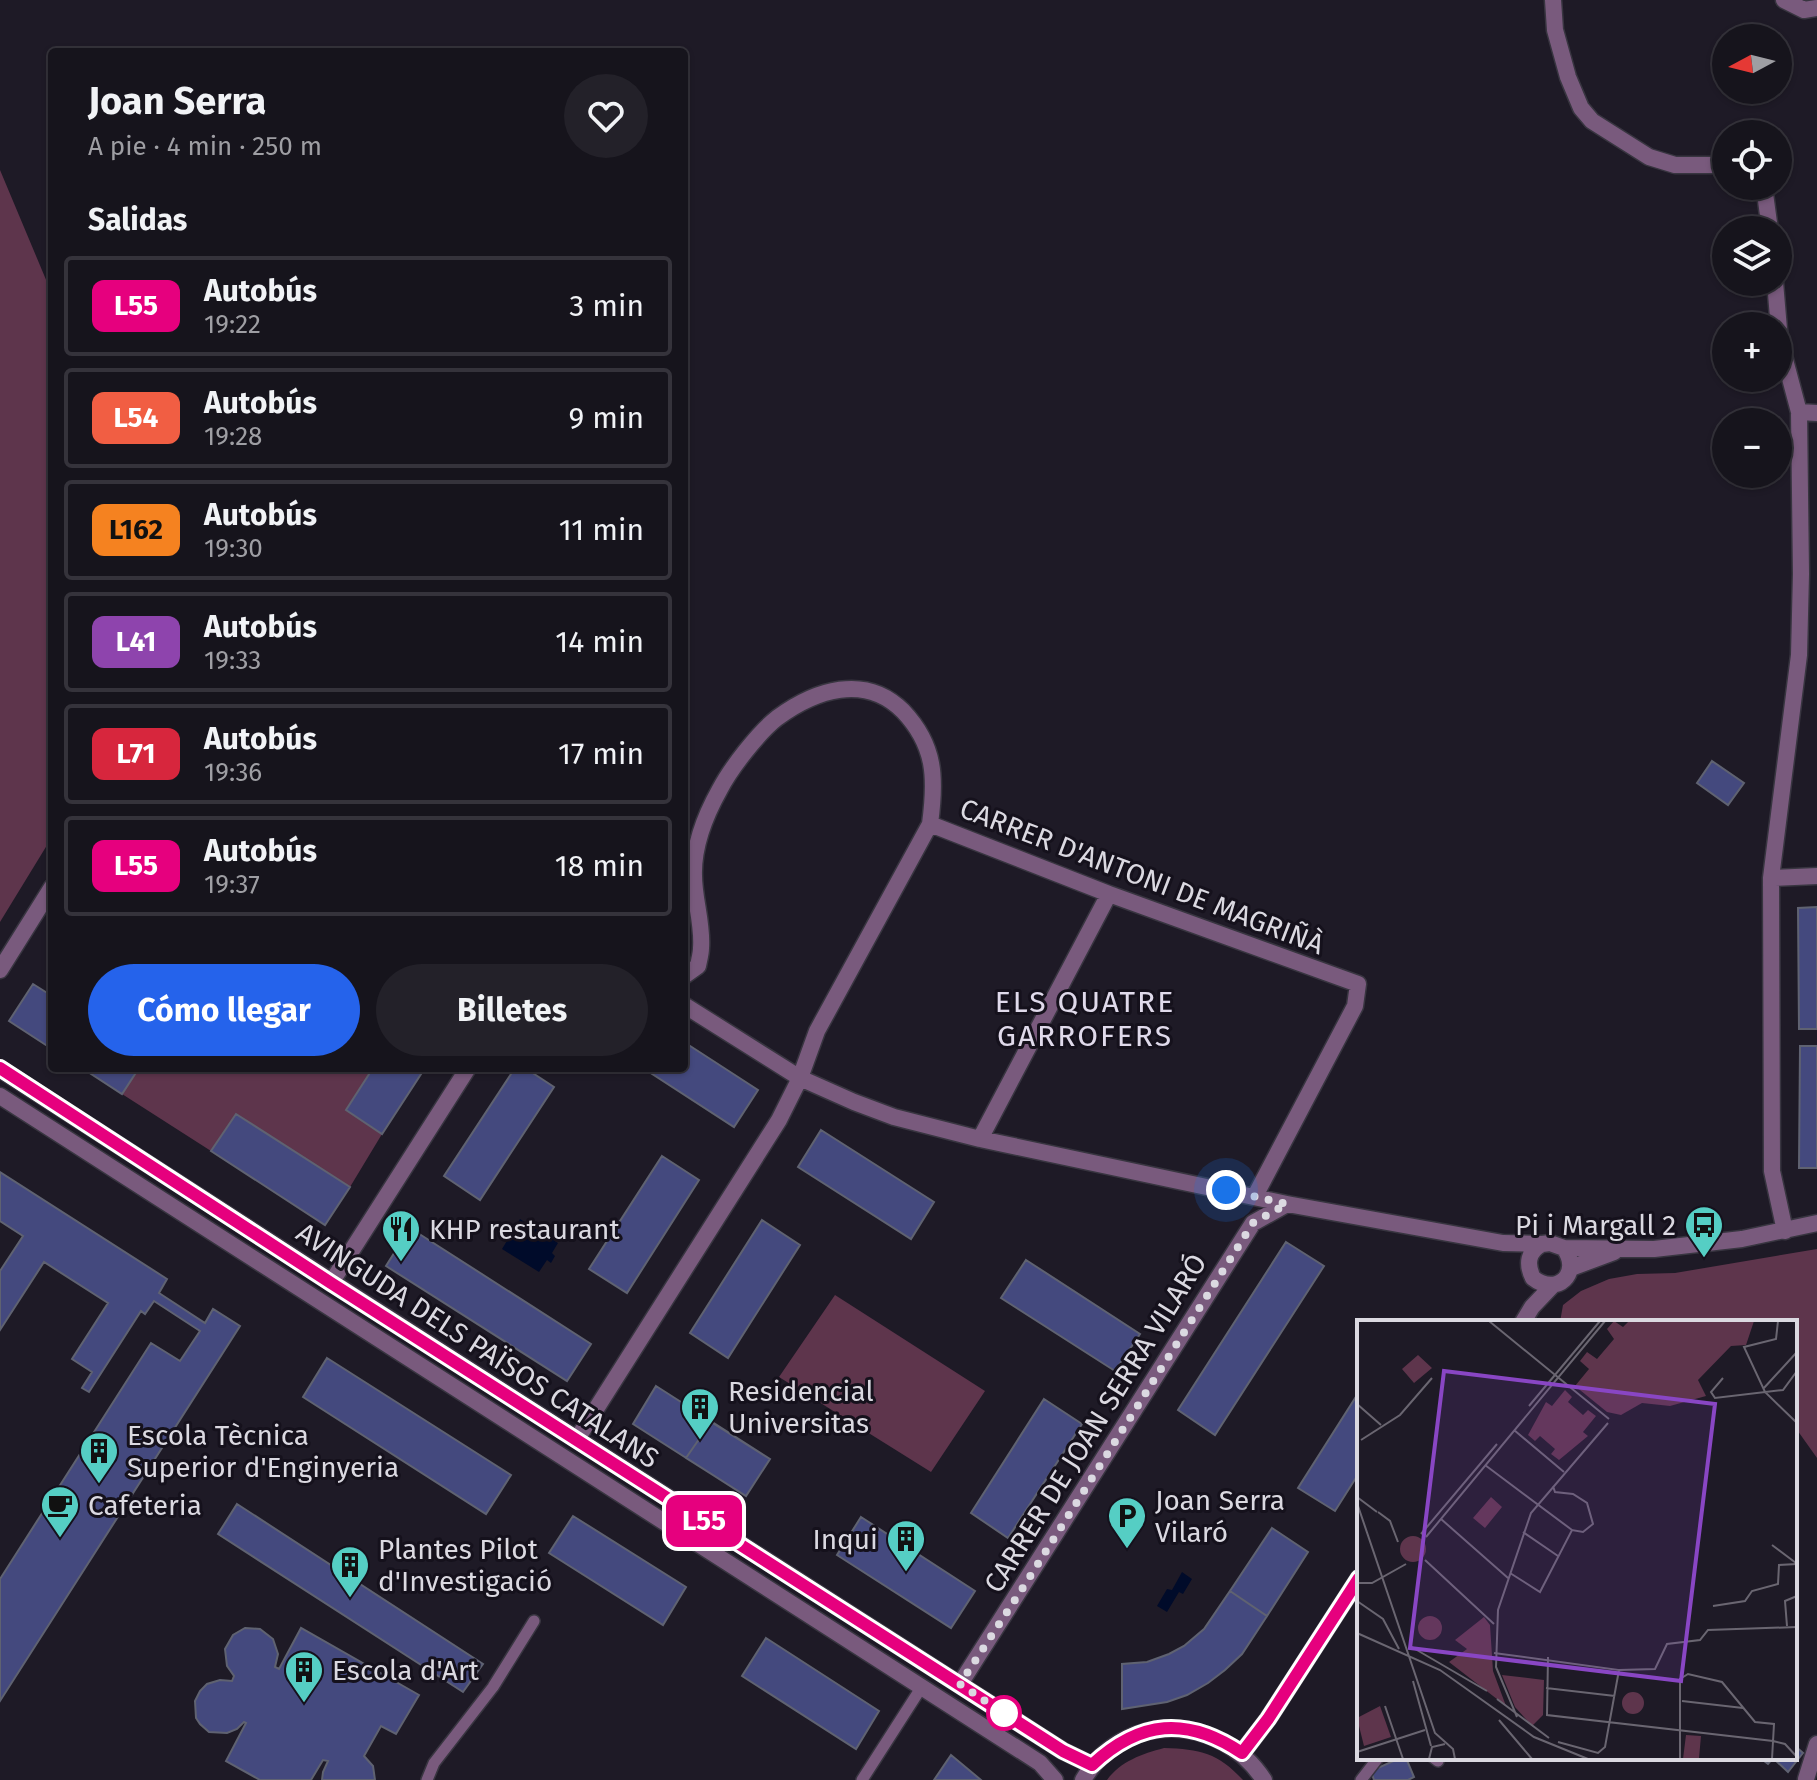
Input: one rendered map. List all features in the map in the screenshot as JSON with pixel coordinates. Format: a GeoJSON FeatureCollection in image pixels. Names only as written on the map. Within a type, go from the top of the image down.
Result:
{"type":"FeatureCollection","features":[{"type":"Feature","properties":{"kind":"street"},"geometry":{"type":"LineString","coordinates":[[1553,0],[1555,30],[1568,77],[1581,108],[1592,121],[1649,157],[1675,165],[1712,165]]}},
{"type":"Feature","properties":{"kind":"street"},"geometry":{"type":"LineString","coordinates":[[1784,0],[1804,10],[1817,8]]}},
{"type":"Feature","properties":{"kind":"street"},"geometry":{"type":"LineString","coordinates":[[1776,296],[1780,341],[1799,412],[1801,574],[1799,655],[1771,878],[1772,1171],[1785,1231]]}},
{"type":"Feature","properties":{"kind":"street"},"geometry":{"type":"LineString","coordinates":[[1799,412],[1817,413]]}},
{"type":"Feature","properties":{"kind":"street","name":"CARRER D'ANTONI DE MAGRIÑÀ"},"geometry":{"type":"LineString","coordinates":[[688,973],[698,966],[702,947],[694,875],[697,851],[707,816],[721,786],[760,734],[777,718],[812,698],[834,690],[853,687],[876,692],[894,703],[924,739],[930,754],[933,798],[930,824],[1109,894],[1358,984],[1355,1006],[1255,1196]]}},
{"type":"Feature","properties":{"kind":"street"},"geometry":{"type":"LineString","coordinates":[[577,1439],[779,1120],[800,1078],[817,1031],[930,824]]}},
{"type":"Feature","properties":{"kind":"street"},"geometry":{"type":"LineString","coordinates":[[1771,878],[1817,876]]}},
{"type":"Feature","properties":{"kind":"street"},"geometry":{"type":"LineString","coordinates":[[0,970],[48,893]]}},
{"type":"Feature","properties":{"kind":"street"},"geometry":{"type":"LineString","coordinates":[[980,1139],[1109,894]]}},
{"type":"Feature","properties":{"kind":"street"},"geometry":{"type":"LineString","coordinates":[[688,1008],[800,1078],[894,1117],[980,1139],[1287,1204],[1503,1243],[1550,1243],[1564,1248],[1654,1249],[1742,1239],[1817,1223]]}},
{"type":"Feature","properties":{"kind":"street","name":"AVINGUDA DELS PAÏSOS CATALANS"},"geometry":{"type":"LineString","coordinates":[[0,1069],[960,1684],[1063,1751],[1087,1773]]}},
{"type":"Feature","properties":{"kind":"street"},"geometry":{"type":"LineString","coordinates":[[331,1283],[465,1072]]}},
{"type":"Feature","properties":{"kind":"street","name":"AVINGUDA DELS PAÏSOS CATALANS"},"geometry":{"type":"LineString","coordinates":[[0,1096],[1040,1763],[1055,1780]]}},
{"type":"Feature","properties":{"kind":"street","name":"CARRER DE JOAN SERRA VILARÓ"},"geometry":{"type":"LineString","coordinates":[[960,1684],[1253,1223],[1287,1204]]}},
{"type":"Feature","properties":{"kind":"street"},"geometry":{"type":"LineString","coordinates":[[1503,1243],[1546,1285],[1561,1282],[1568,1276],[1571,1261],[1564,1248]]}},
{"type":"Feature","properties":{"kind":"street"},"geometry":{"type":"LineString","coordinates":[[1528,1315],[1532,1251],[1542,1244]]}},
{"type":"Feature","properties":{"kind":"street"},"geometry":{"type":"LineString","coordinates":[[1571,1268],[1625,1249]]}},
{"type":"Feature","properties":{"kind":"street"},"geometry":{"type":"LineString","coordinates":[[1528,1315],[1553,1285]]}},
{"type":"Feature","properties":{"kind":"street"},"geometry":{"type":"LineString","coordinates":[[1242,1753],[1268,1719],[1357,1581]]}},
{"type":"Feature","properties":{"kind":"street"},"geometry":{"type":"LineString","coordinates":[[1087,1773],[1109,1749],[1129,1737],[1152,1730],[1176,1728],[1200,1731],[1222,1740],[1242,1753],[1264,1780]]}},
{"type":"Feature","properties":{"kind":"street"},"geometry":{"type":"LineString","coordinates":[[1806,1779],[1817,1744]]}},
{"type":"Feature","properties":{"kind":"lane"},"geometry":{"type":"LineString","coordinates":[[427,1780],[434,1763],[493,1687],[534,1621]]}},
{"type":"Feature","properties":{"kind":"lane"},"geometry":{"type":"LineString","coordinates":[[862,1780],[921,1688]]}},
{"type":"Feature","properties":{"kind":"lane"},"geometry":{"type":"LineString","coordinates":[[1361,1780],[1376,1760]]}},
{"type":"Feature","properties":{"kind":"shaded area"},"geometry":{"type":"Polygon","coordinates":[[[0,170],[48,284],[48,844],[0,922],[0,170]]]}},
{"type":"Feature","properties":{"kind":"shaded area"},"geometry":{"type":"Polygon","coordinates":[[[136,1072],[370,1072],[346,1110],[382,1134],[350,1187],[236,1114],[211,1151],[122,1094],[136,1072]]]}},
{"type":"Feature","properties":{"kind":"shaded area"},"geometry":{"type":"Polygon","coordinates":[[[1817,1249],[1817,1458],[1797,1430],[1797,1320],[1560,1320],[1563,1305],[1581,1291],[1609,1279],[1637,1274],[1675,1273],[1817,1249]]]}},
{"type":"Feature","properties":{"kind":"shaded area"},"geometry":{"type":"Polygon","coordinates":[[[835,1295],[985,1391],[931,1472],[779,1377],[835,1295]]]}},
{"type":"Feature","properties":{"kind":"shaded area"},"geometry":{"type":"Polygon","coordinates":[[[1164,1748],[1208,1754],[1243,1780],[1107,1780],[1125,1763],[1164,1748]]]}},
{"type":"Feature","properties":{"kind":"water"},"geometry":{"type":"Polygon","coordinates":[[[520,1219],[558,1243],[551,1263],[547,1260],[539,1272],[502,1249],[520,1219]]]}},
{"type":"Feature","properties":{"kind":"water"},"geometry":{"type":"Polygon","coordinates":[[[1182,1572],[1192,1579],[1183,1594],[1179,1592],[1167,1612],[1157,1606],[1167,1589],[1172,1590],[1182,1572]]]}},
{"type":"Feature","properties":{"kind":"building"},"geometry":{"type":"Polygon","coordinates":[[[1712,761],[1744,783],[1728,805],[1697,783],[1712,761]]]}},
{"type":"Feature","properties":{"kind":"building"},"geometry":{"type":"Polygon","coordinates":[[[1817,907],[1817,1029],[1799,1029],[1798,908],[1817,907]]]}},
{"type":"Feature","properties":{"kind":"building"},"geometry":{"type":"Polygon","coordinates":[[[33,984],[48,993],[48,1046],[9,1021],[33,984]]]}},
{"type":"Feature","properties":{"kind":"building"},"geometry":{"type":"Polygon","coordinates":[[[688,1045],[758,1090],[734,1127],[649,1072],[688,1072],[688,1045]]]}},
{"type":"Feature","properties":{"kind":"building"},"geometry":{"type":"Polygon","coordinates":[[[1800,1046],[1817,1046],[1817,1168],[1799,1168],[1800,1046]]]}},
{"type":"Feature","properties":{"kind":"building"},"geometry":{"type":"Polygon","coordinates":[[[88,1072],[136,1072],[122,1094],[88,1072]]]}},
{"type":"Feature","properties":{"kind":"building"},"geometry":{"type":"Polygon","coordinates":[[[370,1072],[422,1072],[382,1134],[346,1110],[370,1072]]]}},
{"type":"Feature","properties":{"kind":"building"},"geometry":{"type":"Polygon","coordinates":[[[512,1072],[531,1072],[554,1087],[480,1200],[444,1176],[512,1072]]]}},
{"type":"Feature","properties":{"kind":"building"},"geometry":{"type":"Polygon","coordinates":[[[236,1114],[350,1187],[325,1225],[211,1151],[236,1114]]]}},
{"type":"Feature","properties":{"kind":"building"},"geometry":{"type":"Polygon","coordinates":[[[821,1130],[934,1202],[911,1239],[798,1167],[821,1130]]]}},
{"type":"Feature","properties":{"kind":"building"},"geometry":{"type":"Polygon","coordinates":[[[662,1156],[699,1180],[627,1293],[589,1269],[662,1156]]]}},
{"type":"Feature","properties":{"kind":"building","name":"Escola Tècnica Superior d'Enginyeria"},"geometry":{"type":"Polygon","coordinates":[[[0,1172],[167,1279],[159,1293],[205,1323],[213,1309],[240,1326],[0,1701],[0,1579],[151,1343],[180,1361],[200,1331],[154,1301],[145,1314],[141,1311],[89,1392],[82,1388],[92,1372],[72,1359],[108,1303],[44,1262],[0,1330],[0,1271],[23,1236],[0,1221],[0,1172]]]}},
{"type":"Feature","properties":{"kind":"building"},"geometry":{"type":"Polygon","coordinates":[[[762,1220],[800,1245],[728,1358],[690,1333],[762,1220]]]}},
{"type":"Feature","properties":{"kind":"building"},"geometry":{"type":"Polygon","coordinates":[[[410,1228],[591,1344],[567,1381],[386,1266],[410,1228]]]}},
{"type":"Feature","properties":{"kind":"building"},"geometry":{"type":"Polygon","coordinates":[[[1286,1242],[1324,1266],[1215,1435],[1178,1410],[1286,1242]]]}},
{"type":"Feature","properties":{"kind":"building"},"geometry":{"type":"Polygon","coordinates":[[[1026,1260],[1140,1334],[1115,1371],[1001,1298],[1026,1260]]]}},
{"type":"Feature","properties":{"kind":"building"},"geometry":{"type":"Polygon","coordinates":[[[327,1358],[511,1475],[486,1514],[303,1397],[327,1358]]]}},
{"type":"Feature","properties":{"kind":"building","name":"Residencial Universitas"},"geometry":{"type":"Polygon","coordinates":[[[656,1386],[770,1459],[746,1496],[633,1424],[656,1386]]]}},
{"type":"Feature","properties":{"kind":"building"},"geometry":{"type":"Polygon","coordinates":[[[1357,1395],[1357,1476],[1335,1511],[1298,1488],[1357,1395]]]}},
{"type":"Feature","properties":{"kind":"building"},"geometry":{"type":"Polygon","coordinates":[[[1044,1399],[1082,1424],[1008,1538],[971,1513],[1044,1399]]]}},
{"type":"Feature","properties":{"kind":"building","name":"Residencial Universitas"},"geometry":{"type":"Polygon","coordinates":[[[711,1422],[770,1459],[746,1496],[686,1458],[711,1422]]]}},
{"type":"Feature","properties":{"kind":"building","name":"Plantes Pilot d'Investigació"},"geometry":{"type":"Polygon","coordinates":[[[237,1504],[483,1664],[463,1692],[218,1534],[237,1504]]]}},
{"type":"Feature","properties":{"kind":"building"},"geometry":{"type":"Polygon","coordinates":[[[573,1516],[686,1587],[663,1625],[549,1553],[573,1516]]]}},
{"type":"Feature","properties":{"kind":"building","name":"Inqui"},"geometry":{"type":"Polygon","coordinates":[[[861,1517],[975,1591],[951,1628],[837,1555],[861,1517]]]}},
{"type":"Feature","properties":{"kind":"building"},"geometry":{"type":"Polygon","coordinates":[[[1272,1528],[1308,1552],[1267,1616],[1230,1591],[1272,1528]]]}},
{"type":"Feature","properties":{"kind":"building"},"geometry":{"type":"Polygon","coordinates":[[[1230,1591],[1267,1616],[1242,1654],[1208,1683],[1187,1695],[1167,1702],[1122,1709],[1122,1664],[1147,1662],[1184,1646],[1204,1629],[1230,1591]]]}},
{"type":"Feature","properties":{"kind":"building","name":"Escola d'Art"},"geometry":{"type":"Polygon","coordinates":[[[245,1628],[260,1629],[273,1639],[278,1654],[275,1667],[279,1669],[301,1628],[419,1695],[396,1734],[381,1726],[364,1756],[373,1766],[375,1780],[322,1780],[328,1761],[323,1760],[311,1780],[260,1780],[226,1761],[246,1723],[227,1733],[209,1732],[196,1718],[195,1701],[207,1684],[220,1680],[232,1681],[234,1676],[227,1666],[225,1649],[233,1635],[245,1628]]]}},
{"type":"Feature","properties":{"kind":"building"},"geometry":{"type":"Polygon","coordinates":[[[766,1638],[879,1711],[856,1749],[742,1676],[766,1638]]]}},
{"type":"Feature","properties":{"kind":"building"},"geometry":{"type":"Polygon","coordinates":[[[1797,1748],[1803,1753],[1788,1772],[1775,1760],[1797,1760],[1797,1748]]]}},
{"type":"Feature","properties":{"kind":"building"},"geometry":{"type":"Polygon","coordinates":[[[951,1755],[981,1780],[934,1780],[951,1755]]]}},
{"type":"Feature","properties":{"kind":"building"},"geometry":{"type":"Polygon","coordinates":[[[1396,1760],[1407,1760],[1414,1777],[1408,1780],[1374,1780],[1371,1771],[1396,1760]]]}},
{"type":"Feature","properties":{"kind":"bus line","name":"L55"},"geometry":{"type":"LineString","coordinates":[[0,1068],[1063,1751],[1092,1765],[1109,1749],[1129,1737],[1152,1730],[1176,1728],[1200,1731],[1242,1753],[1268,1719],[1357,1581]]}},
{"type":"Feature","properties":{"kind":"place","name":"Pi i Margall 2"},"geometry":{"type":"Point","coordinates":[1704,1259]}},
{"type":"Feature","properties":{"kind":"place","name":"KHP restaurant"},"geometry":{"type":"Point","coordinates":[401,1263]}},
{"type":"Feature","properties":{"kind":"place","name":"Residencial Universitas"},"geometry":{"type":"Point","coordinates":[700,1441]}},
{"type":"Feature","properties":{"kind":"place","name":"Escola Tècnica Superior d'Enginyeria"},"geometry":{"type":"Point","coordinates":[99,1485]}},
{"type":"Feature","properties":{"kind":"place","name":"Cafeteria"},"geometry":{"type":"Point","coordinates":[60,1539]}},
{"type":"Feature","properties":{"kind":"place","name":"Joan Serra Vilaró"},"geometry":{"type":"Point","coordinates":[1127,1550]}},
{"type":"Feature","properties":{"kind":"place","name":"Inqui"},"geometry":{"type":"Point","coordinates":[906,1573]}},
{"type":"Feature","properties":{"kind":"place","name":"Plantes Pilot d'Investigació"},"geometry":{"type":"Point","coordinates":[350,1599]}},
{"type":"Feature","properties":{"kind":"place","name":"Escola d'Art"},"geometry":{"type":"Point","coordinates":[304,1704]}},
{"type":"Feature","properties":{"kind":"district","name":"ELS QUATRE GARROFERS"},"geometry":{"type":"Point","coordinates":[1085,1019]}},
{"type":"Feature","properties":{"kind":"route"},"geometry":{"type":"LineString","coordinates":[[1004,1713],[1006,1715],[960,1684],[1253,1223],[1287,1204],[1226,1190]]}}]}
